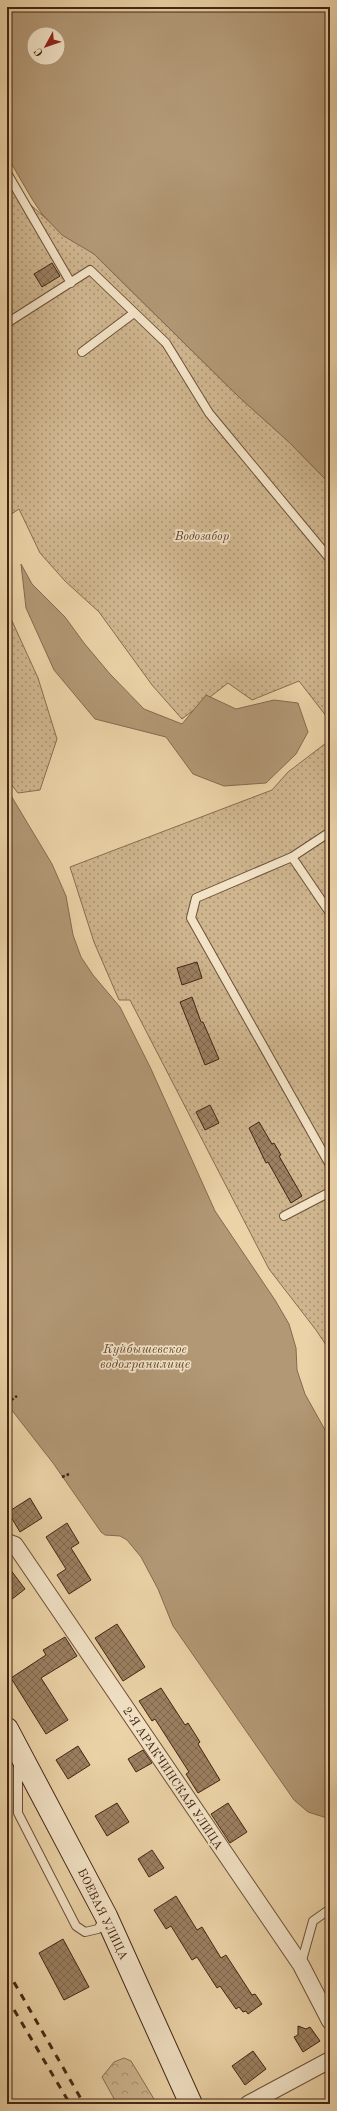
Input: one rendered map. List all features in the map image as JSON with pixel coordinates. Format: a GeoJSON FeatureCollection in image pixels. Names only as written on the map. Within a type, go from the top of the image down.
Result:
{"type":"FeatureCollection","features":[{"type":"Feature","properties":{"kind":"main road","name":"БОЕВАЯ УЛИЦА"},"geometry":{"type":"LineString","coordinates":[[12,1738],[106,1916],[191,2104]]}},
{"type":"Feature","properties":{"kind":"street","name":"2-Я АРАКЧИНСКАЯ УЛИЦА"},"geometry":{"type":"LineString","coordinates":[[7,1542],[15,1545],[301,1965],[330,2021]]}},
{"type":"Feature","properties":{"kind":"street"},"geometry":{"type":"LineString","coordinates":[[248,2104],[330,2060]]}},
{"type":"Feature","properties":{"kind":"lane"},"geometry":{"type":"LineString","coordinates":[[7,173],[71,283]]}},
{"type":"Feature","properties":{"kind":"lane"},"geometry":{"type":"LineString","coordinates":[[7,324],[90,270],[166,343],[210,413],[330,559]]}},
{"type":"Feature","properties":{"kind":"lane"},"geometry":{"type":"LineString","coordinates":[[82,352],[134,313]]}},
{"type":"Feature","properties":{"kind":"lane"},"geometry":{"type":"LineString","coordinates":[[330,832],[292,857],[196,898],[191,918],[330,1165]]}},
{"type":"Feature","properties":{"kind":"lane"},"geometry":{"type":"LineString","coordinates":[[292,857],[330,913]]}},
{"type":"Feature","properties":{"kind":"lane"},"geometry":{"type":"LineString","coordinates":[[284,1216],[330,1192]]}},
{"type":"Feature","properties":{"kind":"lane"},"geometry":{"type":"LineString","coordinates":[[12,1738],[18,1813],[76,1926],[85,1932],[98,1929],[106,1916]]}},
{"type":"Feature","properties":{"kind":"lane"},"geometry":{"type":"LineString","coordinates":[[301,1965],[313,1921],[330,1910]]}},
{"type":"Feature","properties":{"kind":"path"},"geometry":{"type":"LineString","coordinates":[[7,1403],[17,1396]]}},
{"type":"Feature","properties":{"kind":"path"},"geometry":{"type":"LineString","coordinates":[[62,1477],[69,1474]]}},
{"type":"Feature","properties":{"kind":"green space","name":"Водозабор"},"geometry":{"type":"Polygon","coordinates":[[[7,165],[22,197],[51,223],[94,254],[240,398],[290,443],[330,484],[330,721],[299,681],[252,700],[228,683],[182,719],[152,685],[99,612],[65,581],[40,553],[19,509],[7,517],[7,165]]]}},
{"type":"Feature","properties":{"kind":"green space"},"geometry":{"type":"Polygon","coordinates":[[[7,610],[38,678],[57,739],[40,790],[18,793],[7,779],[7,610]]]}},
{"type":"Feature","properties":{"kind":"green space"},"geometry":{"type":"Polygon","coordinates":[[[330,740],[330,1351],[316,1330],[269,1269],[130,1000],[119,1000],[94,942],[70,867],[272,790],[288,772],[330,740]]]}},
{"type":"Feature","properties":{"kind":"green space"},"geometry":{"type":"Polygon","coordinates":[[[124,2058],[131,2061],[157,2104],[117,2104],[102,2077],[114,2062],[124,2058]]]}},
{"type":"Feature","properties":{"kind":"water"},"geometry":{"type":"Polygon","coordinates":[[[7,7],[330,7],[330,484],[290,443],[240,398],[94,254],[62,235],[42,214],[7,156],[7,7]]]}},
{"type":"Feature","properties":{"kind":"water"},"geometry":{"type":"Polygon","coordinates":[[[21,564],[32,584],[65,617],[110,674],[144,709],[182,724],[206,695],[236,709],[274,700],[298,703],[308,732],[296,754],[266,783],[224,786],[193,774],[166,737],[95,719],[54,670],[26,608],[21,564]]]}},
{"type":"Feature","properties":{"kind":"water","name":"Куйбышевское водохранилище"},"geometry":{"type":"Polygon","coordinates":[[[7,789],[52,864],[66,896],[73,935],[81,957],[93,975],[120,1007],[151,1069],[215,1211],[275,1300],[289,1324],[296,1348],[297,1370],[305,1394],[330,1439],[330,1819],[308,1812],[294,1800],[173,1626],[158,1589],[141,1557],[127,1540],[120,1536],[105,1535],[101,1532],[53,1463],[7,1404],[7,789]]]}},
{"type":"Feature","properties":{"kind":"building"},"geometry":{"type":"Polygon","coordinates":[[[52,263],[60,276],[42,287],[34,274],[52,263]]]}},
{"type":"Feature","properties":{"kind":"building"},"geometry":{"type":"Polygon","coordinates":[[[197,962],[202,978],[182,985],[177,968],[197,962]]]}},
{"type":"Feature","properties":{"kind":"building"},"geometry":{"type":"Polygon","coordinates":[[[192,997],[201,1022],[203,1022],[219,1059],[205,1065],[180,1002],[192,997]]]}},
{"type":"Feature","properties":{"kind":"building"},"geometry":{"type":"Polygon","coordinates":[[[210,1105],[219,1123],[205,1130],[196,1112],[210,1105]]]}},
{"type":"Feature","properties":{"kind":"building"},"geometry":{"type":"Polygon","coordinates":[[[259,1122],[272,1144],[274,1143],[281,1155],[279,1156],[302,1196],[291,1203],[268,1162],[266,1163],[249,1128],[259,1122]]]}},
{"type":"Feature","properties":{"kind":"building"},"geometry":{"type":"Polygon","coordinates":[[[30,1498],[42,1518],[20,1532],[8,1512],[30,1498]]]}},
{"type":"Feature","properties":{"kind":"building"},"geometry":{"type":"Polygon","coordinates":[[[67,1523],[79,1543],[71,1548],[91,1580],[69,1594],[57,1575],[66,1569],[46,1537],[67,1523]]]}},
{"type":"Feature","properties":{"kind":"building"},"geometry":{"type":"Polygon","coordinates":[[[7,1565],[25,1589],[7,1603],[7,1565]]]}},
{"type":"Feature","properties":{"kind":"building"},"geometry":{"type":"Polygon","coordinates":[[[117,1624],[145,1667],[123,1681],[95,1638],[117,1624]]]}},
{"type":"Feature","properties":{"kind":"building"},"geometry":{"type":"Polygon","coordinates":[[[65,1637],[77,1656],[41,1678],[68,1720],[46,1734],[11,1678],[46,1655],[43,1650],[65,1637]]]}},
{"type":"Feature","properties":{"kind":"building"},"geometry":{"type":"Polygon","coordinates":[[[161,1688],[185,1725],[188,1723],[200,1742],[198,1744],[220,1780],[198,1793],[186,1774],[189,1772],[155,1719],[152,1721],[139,1701],[161,1688]]]}},
{"type":"Feature","properties":{"kind":"building"},"geometry":{"type":"Polygon","coordinates":[[[78,1746],[90,1765],[68,1779],[56,1760],[78,1746]]]}},
{"type":"Feature","properties":{"kind":"building"},"geometry":{"type":"Polygon","coordinates":[[[143,1750],[152,1763],[136,1772],[128,1759],[143,1750]]]}},
{"type":"Feature","properties":{"kind":"building"},"geometry":{"type":"Polygon","coordinates":[[[117,1803],[129,1822],[107,1836],[95,1816],[117,1803]]]}},
{"type":"Feature","properties":{"kind":"building"},"geometry":{"type":"Polygon","coordinates":[[[228,1803],[247,1832],[230,1843],[211,1814],[228,1803]]]}},
{"type":"Feature","properties":{"kind":"building"},"geometry":{"type":"Polygon","coordinates":[[[152,1850],[164,1868],[149,1877],[138,1859],[152,1850]]]}},
{"type":"Feature","properties":{"kind":"building"},"geometry":{"type":"Polygon","coordinates":[[[176,1896],[197,1930],[202,1927],[221,1958],[226,1955],[252,1995],[255,1994],[262,2004],[248,2014],[246,2011],[243,2012],[239,2007],[236,2009],[220,1986],[217,1988],[197,1957],[192,1960],[171,1926],[166,1929],[154,1910],[176,1896]]]}},
{"type":"Feature","properties":{"kind":"building"},"geometry":{"type":"Polygon","coordinates":[[[63,1939],[89,1987],[64,2000],[39,1953],[63,1939]]]}},
{"type":"Feature","properties":{"kind":"building"},"geometry":{"type":"Polygon","coordinates":[[[298,2026],[306,2029],[310,2027],[320,2041],[303,2052],[294,2037],[298,2035],[298,2026]]]}},
{"type":"Feature","properties":{"kind":"building"},"geometry":{"type":"Polygon","coordinates":[[[253,2051],[266,2069],[245,2085],[232,2066],[253,2051]]]}},
{"type":"Feature","properties":{"kind":"railway"},"geometry":{"type":"LineString","coordinates":[[7,1970],[84,2104]]}},
{"type":"Feature","properties":{"kind":"railway"},"geometry":{"type":"LineString","coordinates":[[7,1998],[70,2104]]}}]}
